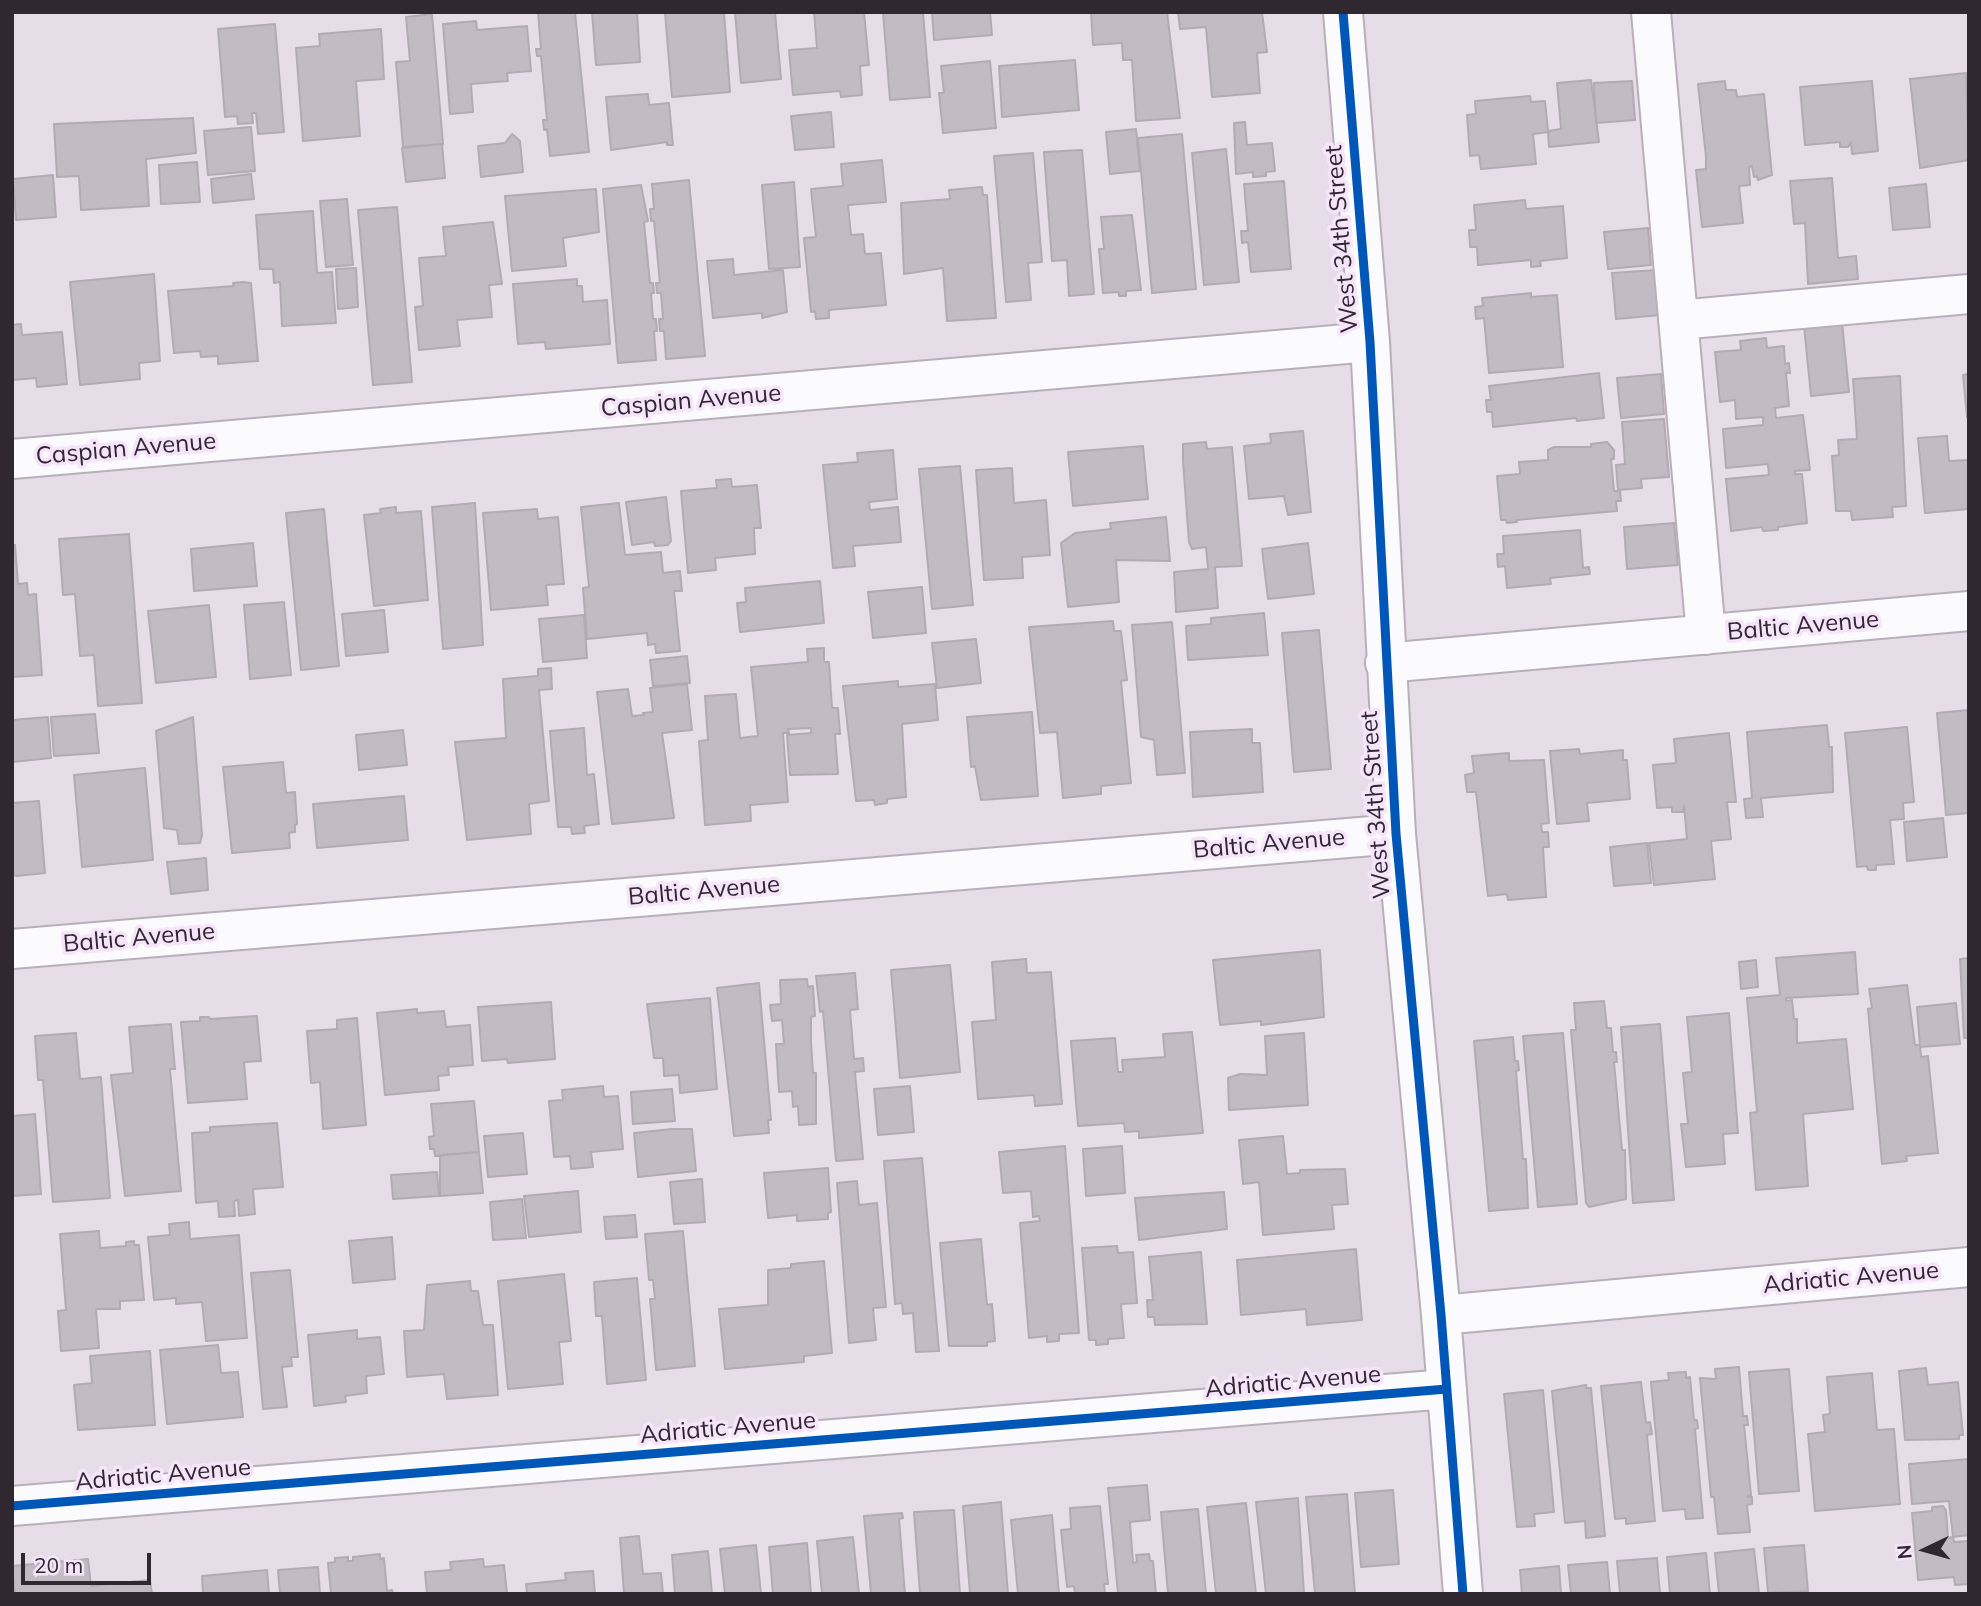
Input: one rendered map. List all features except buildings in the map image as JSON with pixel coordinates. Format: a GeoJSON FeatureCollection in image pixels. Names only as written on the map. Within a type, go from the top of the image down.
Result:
{"type":"FeatureCollection","features":[{"type":"Feature","properties":{"kind":"street","name":"West 34th Street"},"geometry":{"type":"LineString","coordinates":[[1343,12],[1370,342],[1396,834],[1441,1315],[1463,1594]]}},
{"type":"Feature","properties":{"kind":"street"},"geometry":{"type":"LineString","coordinates":[[1651,12],[1706,635]]}},
{"type":"Feature","properties":{"kind":"street"},"geometry":{"type":"LineString","coordinates":[[1678,320],[1969,293]]}},
{"type":"Feature","properties":{"kind":"street","name":"Caspian Avenue"},"geometry":{"type":"LineString","coordinates":[[12,459],[1370,342]]}},
{"type":"Feature","properties":{"kind":"street","name":"Baltic Avenue"},"geometry":{"type":"LineString","coordinates":[[1385,663],[1969,611]]}},
{"type":"Feature","properties":{"kind":"street","name":"Baltic Avenue"},"geometry":{"type":"LineString","coordinates":[[12,949],[1396,834]]}},
{"type":"Feature","properties":{"kind":"street","name":"Adriatic Avenue"},"geometry":{"type":"LineString","coordinates":[[1441,1315],[1969,1267]]}},
{"type":"Feature","properties":{"kind":"street","name":"Adriatic Avenue"},"geometry":{"type":"LineString","coordinates":[[12,1506],[1447,1389]]}},
{"type":"Feature","properties":{"kind":"cycle path"},"geometry":{"type":"LineString","coordinates":[[1343,12],[1370,342],[1396,834],[1441,1315],[1463,1594]]}},
{"type":"Feature","properties":{"kind":"cycle path"},"geometry":{"type":"LineString","coordinates":[[12,1506],[1447,1389]]}}]}
